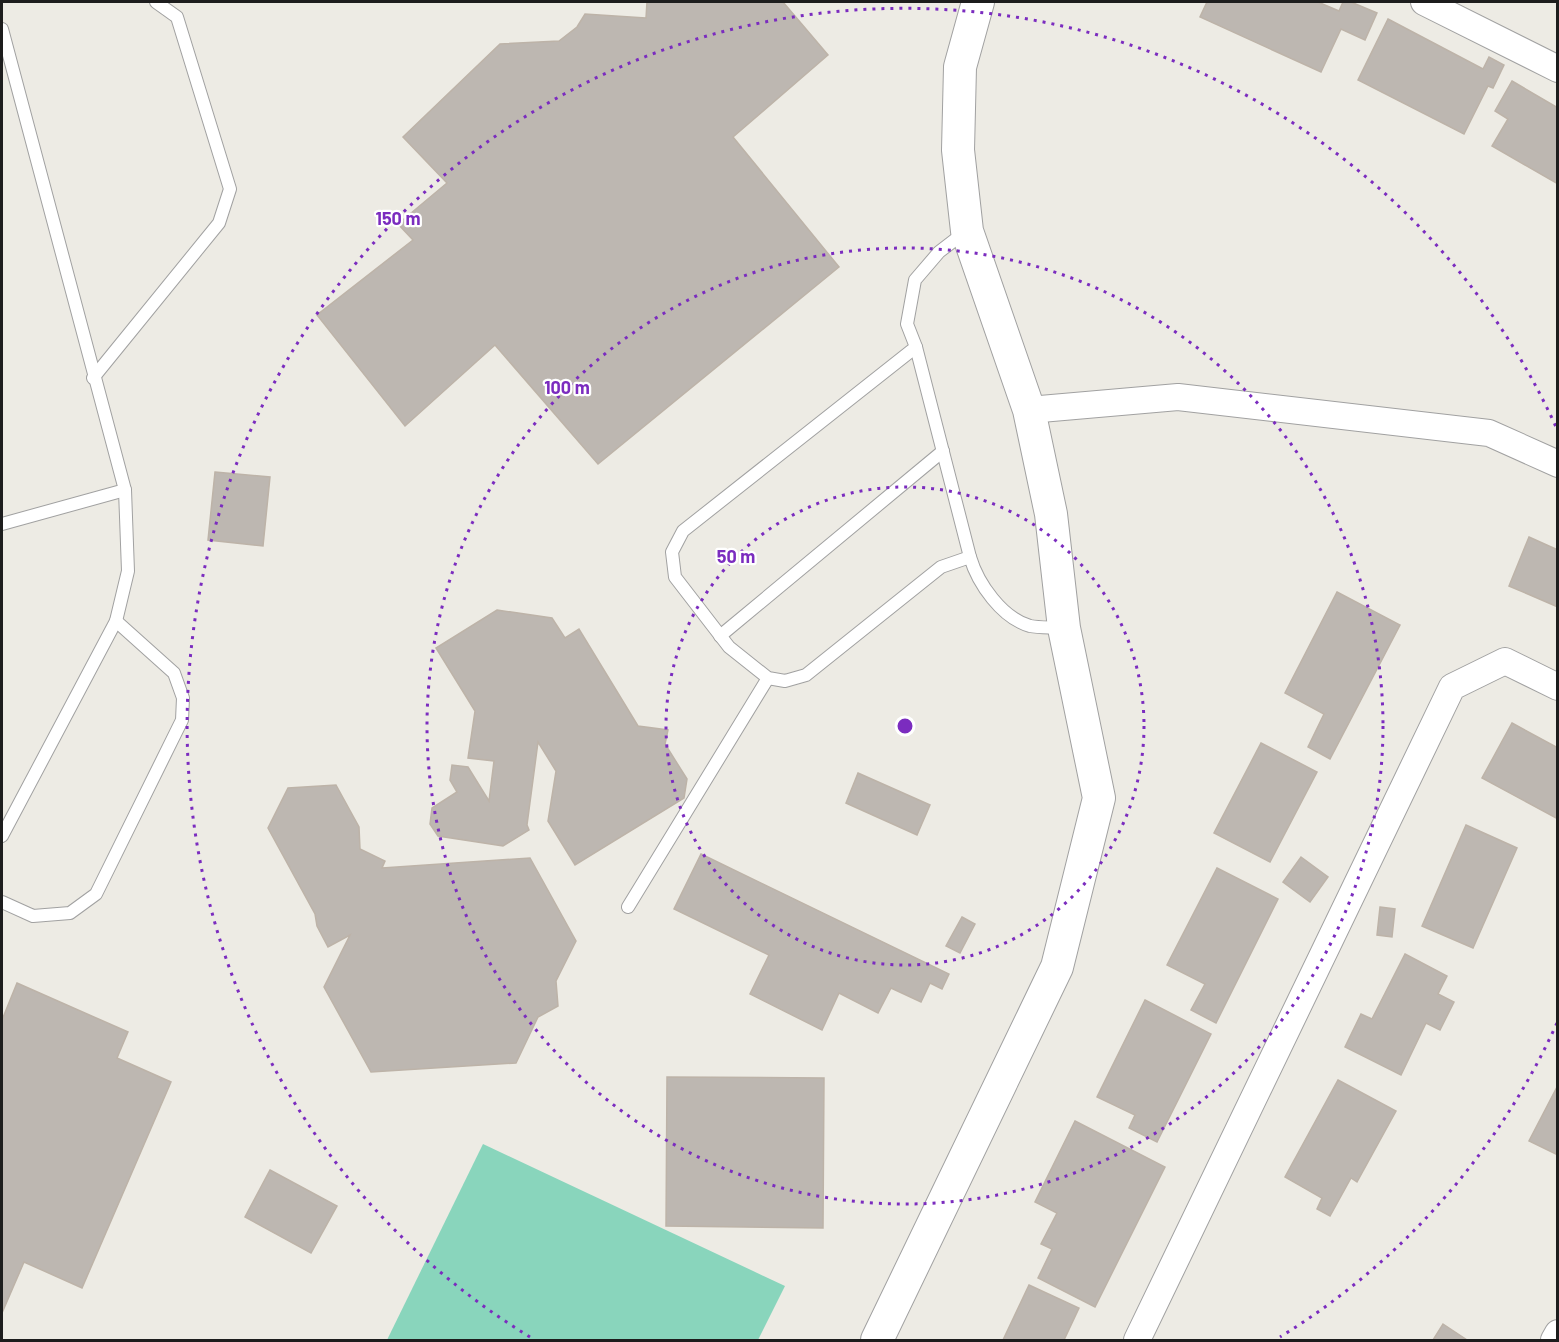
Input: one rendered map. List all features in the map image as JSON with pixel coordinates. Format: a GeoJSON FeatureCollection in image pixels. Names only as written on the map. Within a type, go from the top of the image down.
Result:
{"type":"FeatureCollection","features":[{"type":"Feature","properties":{"kind":"street"},"geometry":{"type":"LineString","coordinates":[[877,1341],[1057,967],[1099,798],[1064,628],[1051,514],[1029,410],[967,231],[958,150],[960,67],[978,2]]}},
{"type":"Feature","properties":{"kind":"street"},"geometry":{"type":"LineString","coordinates":[[1424,2],[1557,69]]}},
{"type":"Feature","properties":{"kind":"street"},"geometry":{"type":"LineString","coordinates":[[1029,410],[1178,397],[1489,433],[1557,464]]}},
{"type":"Feature","properties":{"kind":"street"},"geometry":{"type":"LineString","coordinates":[[1137,1341],[1452,687],[1505,661],[1557,687]]}},
{"type":"Feature","properties":{"kind":"street"},"geometry":{"type":"LineString","coordinates":[[1554,1341],[1557,1333]]}},
{"type":"Feature","properties":{"kind":"lane"},"geometry":{"type":"LineString","coordinates":[[93,378],[219,223],[230,189],[177,17],[156,2]]}},
{"type":"Feature","properties":{"kind":"lane"},"geometry":{"type":"LineString","coordinates":[[2,29],[93,378],[125,490],[128,571],[116,621],[2,836]]}},
{"type":"Feature","properties":{"kind":"lane"},"geometry":{"type":"LineString","coordinates":[[967,231],[939,252],[915,280],[907,324],[916,347],[974,571],[1012,618],[1031,626],[1064,628]]}},
{"type":"Feature","properties":{"kind":"lane"},"geometry":{"type":"LineString","coordinates":[[916,347],[683,531],[672,552],[675,577],[729,647],[768,678],[785,681],[806,675],[941,567],[970,557]]}},
{"type":"Feature","properties":{"kind":"lane"},"geometry":{"type":"LineString","coordinates":[[720,636],[943,451]]}},
{"type":"Feature","properties":{"kind":"lane"},"geometry":{"type":"LineString","coordinates":[[2,524],[125,490]]}},
{"type":"Feature","properties":{"kind":"lane"},"geometry":{"type":"LineString","coordinates":[[2,902],[33,916],[70,913],[96,894],[182,720],[183,698],[174,673],[116,621]]}},
{"type":"Feature","properties":{"kind":"lane"},"geometry":{"type":"LineString","coordinates":[[628,908],[768,678]]}},
{"type":"Feature","properties":{"kind":"green space"},"geometry":{"type":"Polygon","coordinates":[[[483,1144],[785,1286],[758,1340],[387,1340],[483,1144]]]}},
{"type":"Feature","properties":{"kind":"building"},"geometry":{"type":"Polygon","coordinates":[[[647,2],[783,2],[828,55],[733,137],[839,267],[598,464],[495,345],[405,426],[317,315],[413,240],[398,224],[447,183],[403,137],[500,44],[559,41],[577,27],[585,14],[646,18],[647,2]]]}},
{"type":"Feature","properties":{"kind":"building"},"geometry":{"type":"Polygon","coordinates":[[[1207,2],[1318,2],[1339,11],[1343,2],[1351,2],[1377,13],[1365,40],[1341,29],[1321,72],[1200,17],[1207,2]]]}},
{"type":"Feature","properties":{"kind":"building"},"geometry":{"type":"Polygon","coordinates":[[[1388,19],[1483,69],[1489,57],[1504,65],[1493,88],[1488,86],[1464,134],[1358,80],[1388,19]]]}},
{"type":"Feature","properties":{"kind":"building"},"geometry":{"type":"Polygon","coordinates":[[[1512,81],[1558,108],[1558,184],[1492,146],[1508,119],[1495,111],[1512,81]]]}},
{"type":"Feature","properties":{"kind":"building"},"geometry":{"type":"Polygon","coordinates":[[[215,472],[270,477],[263,546],[208,540],[215,472]]]}},
{"type":"Feature","properties":{"kind":"building"},"geometry":{"type":"Polygon","coordinates":[[[1529,537],[1558,550],[1558,607],[1509,586],[1529,537]]]}},
{"type":"Feature","properties":{"kind":"building"},"geometry":{"type":"Polygon","coordinates":[[[1337,592],[1400,625],[1330,759],[1308,747],[1324,714],[1285,693],[1337,592]]]}},
{"type":"Feature","properties":{"kind":"building"},"geometry":{"type":"Polygon","coordinates":[[[497,610],[552,618],[565,638],[579,629],[638,726],[668,730],[665,744],[687,779],[684,798],[575,865],[548,821],[556,771],[538,742],[527,825],[529,830],[503,846],[438,836],[430,824],[432,808],[457,792],[450,780],[452,765],[468,767],[489,801],[494,761],[468,758],[475,711],[436,648],[497,610]]]}},
{"type":"Feature","properties":{"kind":"building"},"geometry":{"type":"Polygon","coordinates":[[[1512,723],[1558,748],[1558,819],[1482,778],[1512,723]]]}},
{"type":"Feature","properties":{"kind":"building"},"geometry":{"type":"Polygon","coordinates":[[[1261,743],[1317,772],[1270,862],[1214,833],[1261,743]]]}},
{"type":"Feature","properties":{"kind":"building"},"geometry":{"type":"Polygon","coordinates":[[[858,773],[930,805],[917,835],[846,803],[858,773]]]}},
{"type":"Feature","properties":{"kind":"building"},"geometry":{"type":"Polygon","coordinates":[[[336,785],[359,827],[360,849],[385,861],[382,868],[530,858],[576,941],[556,981],[558,1006],[538,1017],[516,1063],[371,1072],[324,987],[350,935],[328,947],[317,926],[315,914],[268,828],[288,788],[336,785]]]}},
{"type":"Feature","properties":{"kind":"building"},"geometry":{"type":"Polygon","coordinates":[[[1466,825],[1517,848],[1473,948],[1422,926],[1466,825]]]}},
{"type":"Feature","properties":{"kind":"building"},"geometry":{"type":"Polygon","coordinates":[[[701,854],[949,974],[942,989],[930,983],[921,1002],[891,988],[878,1013],[839,993],[822,1030],[750,994],[769,955],[674,909],[701,854]]]}},
{"type":"Feature","properties":{"kind":"building"},"geometry":{"type":"Polygon","coordinates":[[[1301,857],[1328,877],[1310,902],[1283,882],[1301,857]]]}},
{"type":"Feature","properties":{"kind":"building"},"geometry":{"type":"Polygon","coordinates":[[[1217,868],[1278,899],[1216,1023],[1191,1010],[1205,984],[1167,965],[1217,868]]]}},
{"type":"Feature","properties":{"kind":"building"},"geometry":{"type":"Polygon","coordinates":[[[1380,907],[1395,909],[1392,937],[1377,935],[1380,907]]]}},
{"type":"Feature","properties":{"kind":"building"},"geometry":{"type":"Polygon","coordinates":[[[962,917],[975,924],[960,953],[946,946],[962,917]]]}},
{"type":"Feature","properties":{"kind":"building"},"geometry":{"type":"Polygon","coordinates":[[[1405,954],[1447,976],[1438,994],[1454,1002],[1440,1030],[1426,1023],[1401,1075],[1345,1047],[1361,1014],[1372,1019],[1405,954]]]}},
{"type":"Feature","properties":{"kind":"building"},"geometry":{"type":"Polygon","coordinates":[[[17,983],[128,1032],[117,1058],[171,1082],[82,1288],[24,1262],[2,1313],[2,1020],[17,983]]]}},
{"type":"Feature","properties":{"kind":"building"},"geometry":{"type":"Polygon","coordinates":[[[1145,1000],[1211,1034],[1157,1142],[1129,1128],[1135,1115],[1097,1097],[1145,1000]]]}},
{"type":"Feature","properties":{"kind":"building"},"geometry":{"type":"Polygon","coordinates":[[[667,1077],[824,1078],[823,1228],[666,1226],[667,1077]]]}},
{"type":"Feature","properties":{"kind":"building"},"geometry":{"type":"Polygon","coordinates":[[[1338,1080],[1396,1111],[1357,1182],[1351,1178],[1330,1216],[1317,1209],[1322,1198],[1285,1177],[1338,1080]]]}},
{"type":"Feature","properties":{"kind":"building"},"geometry":{"type":"Polygon","coordinates":[[[1558,1085],[1558,1155],[1529,1141],[1558,1085]]]}},
{"type":"Feature","properties":{"kind":"building"},"geometry":{"type":"Polygon","coordinates":[[[1075,1121],[1165,1167],[1095,1307],[1038,1278],[1052,1249],[1041,1244],[1057,1213],[1035,1202],[1075,1121]]]}},
{"type":"Feature","properties":{"kind":"building"},"geometry":{"type":"Polygon","coordinates":[[[270,1170],[337,1206],[311,1253],[245,1217],[270,1170]]]}},
{"type":"Feature","properties":{"kind":"building"},"geometry":{"type":"Polygon","coordinates":[[[1029,1285],[1079,1308],[1064,1340],[1003,1340],[1029,1285]]]}},
{"type":"Feature","properties":{"kind":"building"},"geometry":{"type":"Polygon","coordinates":[[[1443,1324],[1467,1340],[1433,1340],[1443,1324]]]}}]}
